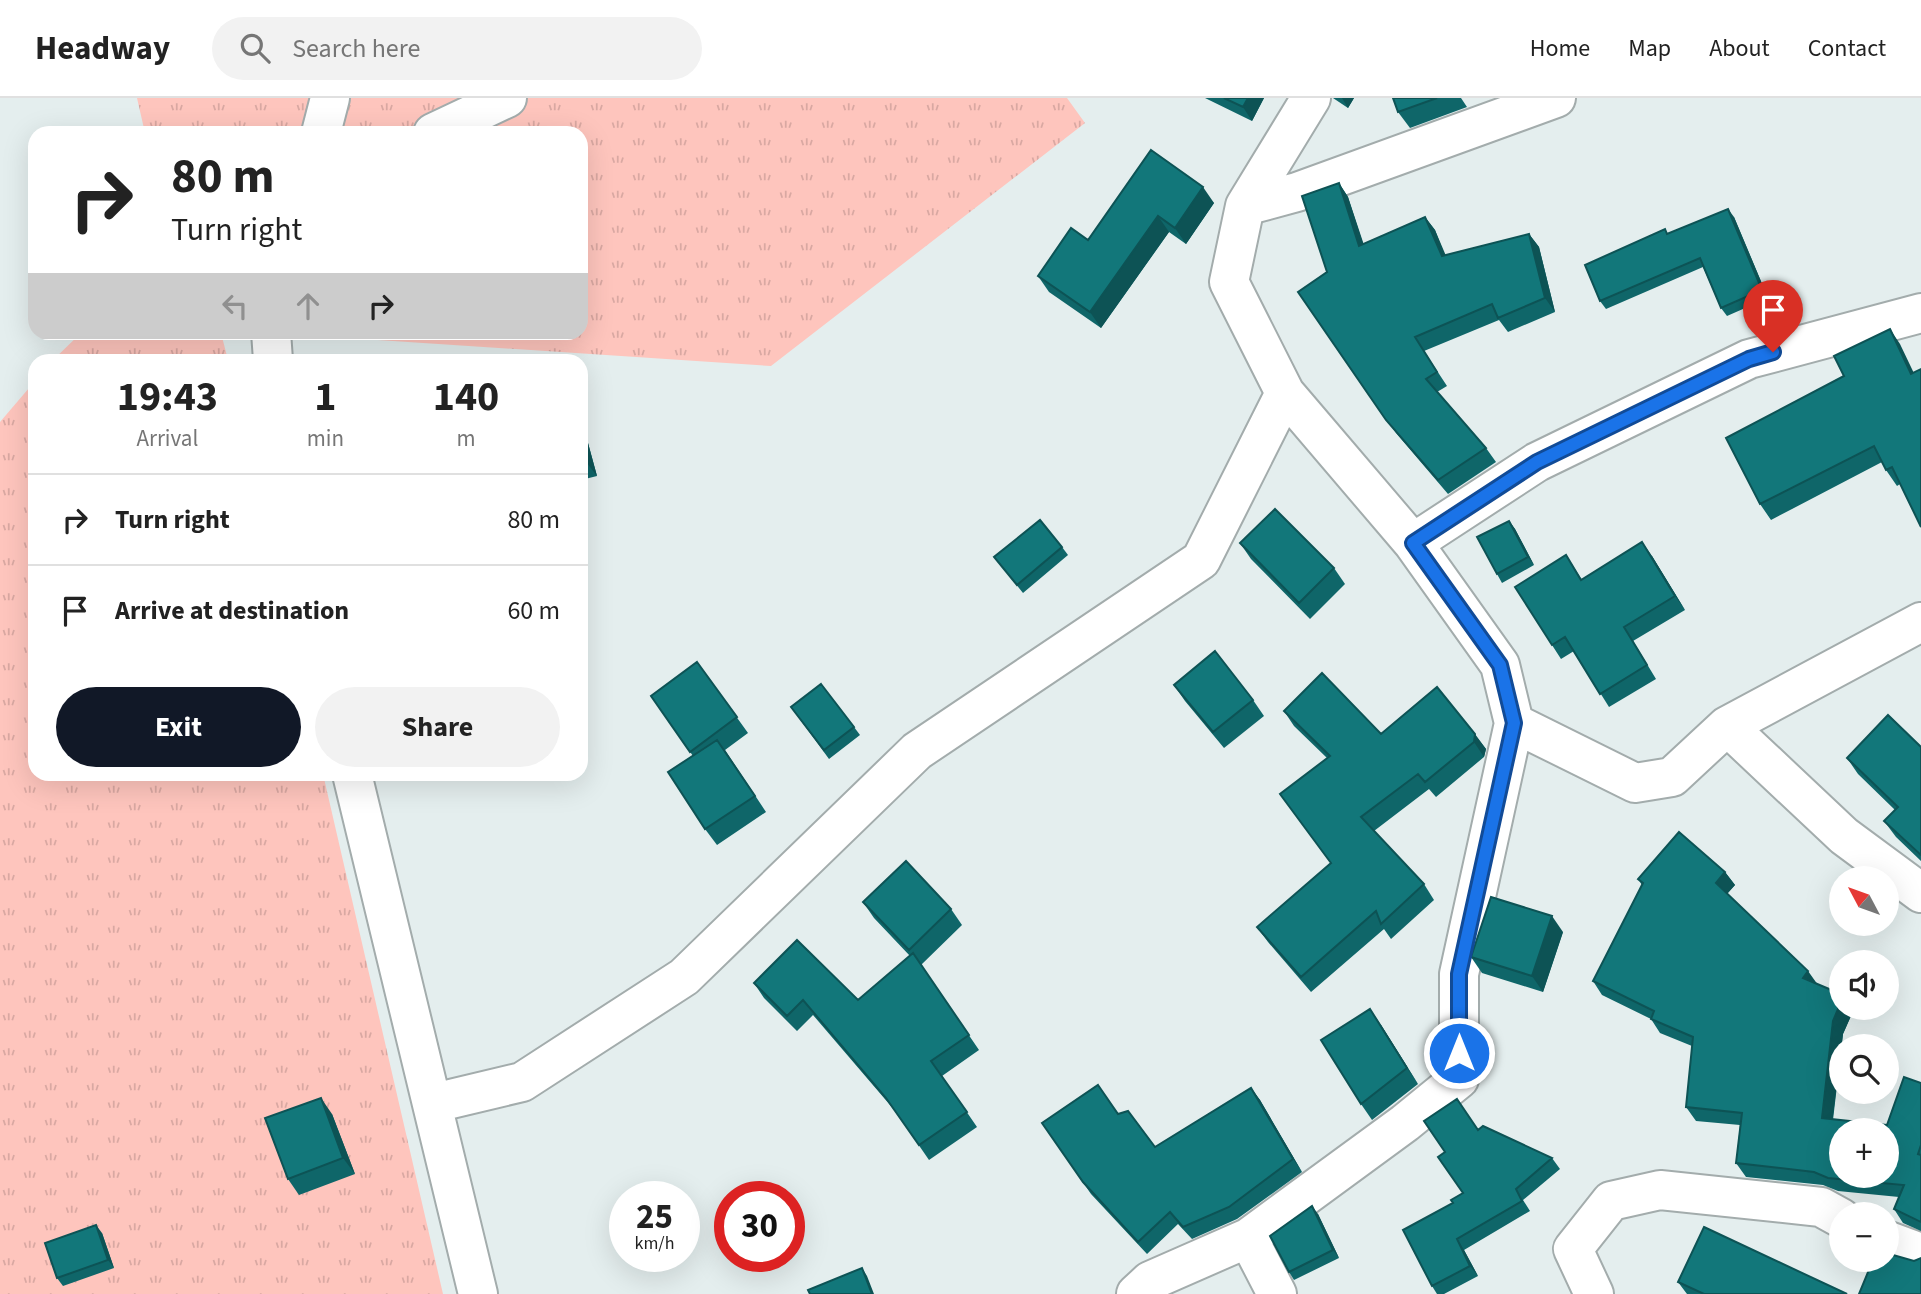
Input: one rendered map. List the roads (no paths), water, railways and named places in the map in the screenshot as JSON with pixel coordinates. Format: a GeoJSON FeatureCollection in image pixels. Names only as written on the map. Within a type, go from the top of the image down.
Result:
{"type":"FeatureCollection","features":[{"type":"Feature","properties":{"kind":"street"},"geometry":{"type":"LineString","coordinates":[[323,126],[330,98]]}},
{"type":"Feature","properties":{"kind":"street"},"geometry":{"type":"LineString","coordinates":[[448,126],[507,98]]}},
{"type":"Feature","properties":{"kind":"street"},"geometry":{"type":"LineString","coordinates":[[1149,1290],[1248,1238],[1405,1123],[1459,1079],[1459,974],[1514,723],[1500,665],[1413,543],[1285,393],[1229,282],[1245,206],[1311,98]]}},
{"type":"Feature","properties":{"kind":"street"},"geometry":{"type":"LineString","coordinates":[[1245,206],[1297,192],[1556,98]]}},
{"type":"Feature","properties":{"kind":"street"},"geometry":{"type":"LineString","coordinates":[[1413,543],[1537,462],[1749,359],[1921,313]]}},
{"type":"Feature","properties":{"kind":"street"},"geometry":{"type":"LineString","coordinates":[[434,1103],[522,1082],[684,977],[917,751],[1202,560],[1285,393]]}},
{"type":"Feature","properties":{"kind":"street"},"geometry":{"type":"LineString","coordinates":[[1514,723],[1635,783],[1672,777],[1727,726],[1921,622]]}},
{"type":"Feature","properties":{"kind":"street"},"geometry":{"type":"LineString","coordinates":[[1727,726],[1844,836],[1921,893]]}},
{"type":"Feature","properties":{"kind":"street"},"geometry":{"type":"LineString","coordinates":[[354,781],[434,1103],[478,1294]]}},
{"type":"Feature","properties":{"kind":"street"},"geometry":{"type":"LineString","coordinates":[[1594,1294],[1573,1249],[1611,1201],[1660,1190],[1821,1207],[1829,1211]]}},
{"type":"Feature","properties":{"kind":"street"},"geometry":{"type":"LineString","coordinates":[[1248,1238],[1277,1294]]}},
{"type":"Feature","properties":{"kind":"street"},"geometry":{"type":"LineString","coordinates":[[1899,1245],[1921,1253]]}}]}
